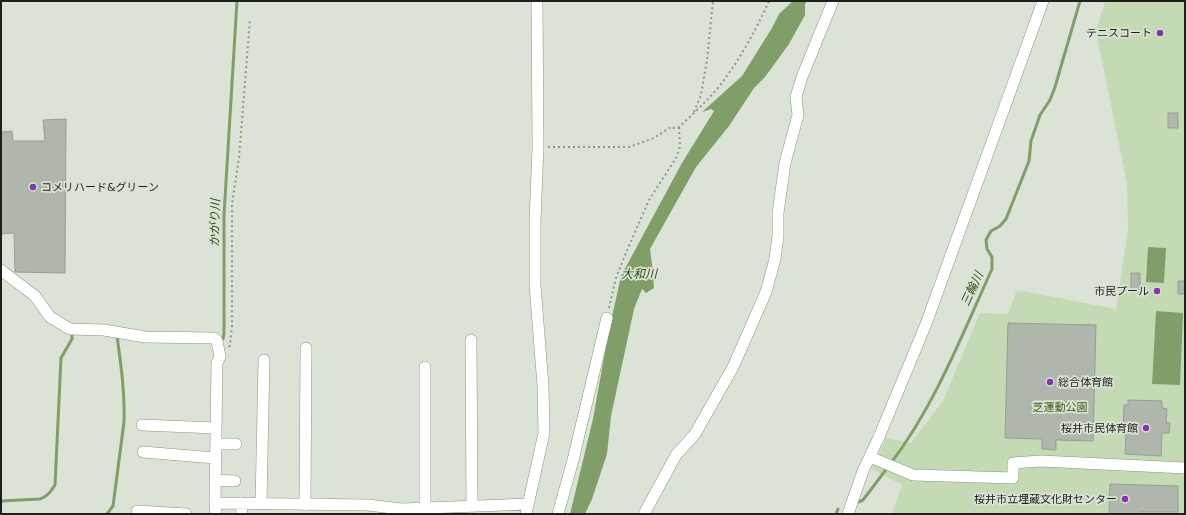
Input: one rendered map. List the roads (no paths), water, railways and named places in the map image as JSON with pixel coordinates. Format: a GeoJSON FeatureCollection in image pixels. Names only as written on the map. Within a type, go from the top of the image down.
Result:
{"type":"FeatureCollection","features":[{"type":"Feature","properties":{"kind":"street"},"geometry":{"type":"LineString","coordinates":[[1,270],[35,296],[50,317],[70,329],[104,330],[145,337],[214,338],[217,341],[220,359],[217,363],[215,508],[242,509],[262,504],[305,504],[368,505],[401,509],[526,509],[544,433],[543,386],[535,285],[535,221],[538,147],[537,1]]}},
{"type":"Feature","properties":{"kind":"street"},"geometry":{"type":"LineString","coordinates":[[644,514],[676,455],[695,434],[733,367],[766,292],[775,259],[778,236],[778,213],[785,163],[798,115],[796,97],[802,77],[833,1]]}},
{"type":"Feature","properties":{"kind":"street"},"geometry":{"type":"LineString","coordinates":[[848,514],[858,483],[874,458],[926,324],[1043,1]]}},
{"type":"Feature","properties":{"kind":"street"},"geometry":{"type":"LineString","coordinates":[[558,514],[573,460],[607,318]]}},
{"type":"Feature","properties":{"kind":"street"},"geometry":{"type":"LineString","coordinates":[[471,340],[474,509]]}},
{"type":"Feature","properties":{"kind":"street"},"geometry":{"type":"LineString","coordinates":[[305,504],[306,348]]}},
{"type":"Feature","properties":{"kind":"street"},"geometry":{"type":"LineString","coordinates":[[262,504],[264,360]]}},
{"type":"Feature","properties":{"kind":"street"},"geometry":{"type":"LineString","coordinates":[[425,367],[425,508]]}},
{"type":"Feature","properties":{"kind":"street"},"geometry":{"type":"LineString","coordinates":[[142,425],[216,428]]}},
{"type":"Feature","properties":{"kind":"street"},"geometry":{"type":"LineString","coordinates":[[216,444],[236,444]]}},
{"type":"Feature","properties":{"kind":"street"},"geometry":{"type":"LineString","coordinates":[[143,452],[215,458]]}},
{"type":"Feature","properties":{"kind":"street"},"geometry":{"type":"LineString","coordinates":[[874,458],[913,475],[1013,478],[1013,463],[1041,461],[1185,468]]}},
{"type":"Feature","properties":{"kind":"street"},"geometry":{"type":"LineString","coordinates":[[215,480],[235,480]]}},
{"type":"Feature","properties":{"kind":"street"},"geometry":{"type":"LineString","coordinates":[[137,511],[186,514]]}},
{"type":"Feature","properties":{"kind":"water","name":"大和川"},"geometry":{"type":"Polygon","coordinates":[[[793,1],[807,1],[805,4],[805,15],[789,44],[765,77],[754,88],[729,126],[696,167],[650,249],[654,288],[646,293],[642,289],[634,309],[611,416],[607,454],[592,499],[585,514],[570,514],[593,419],[608,335],[621,276],[682,163],[714,111],[711,109],[702,112],[742,76],[779,14],[793,1]]]}},
{"type":"Feature","properties":{"kind":"water"},"geometry":{"type":"Polygon","coordinates":[[[1148,247],[1166,248],[1164,283],[1146,282],[1148,247]]]}},
{"type":"Feature","properties":{"kind":"water"},"geometry":{"type":"Polygon","coordinates":[[[1156,311],[1183,313],[1180,385],[1152,384],[1156,311]]]}},
{"type":"Feature","properties":{"kind":"waterway","name":"かがり川"},"geometry":{"type":"LineString","coordinates":[[219,340],[223,339],[224,333],[224,215],[237,1]]}},
{"type":"Feature","properties":{"kind":"waterway","name":"三輪川"},"geometry":{"type":"LineString","coordinates":[[891,463],[907,441],[934,394],[947,369],[992,269],[992,257],[987,249],[986,240],[991,231],[1000,226],[1006,219],[1029,161],[1031,141],[1040,115],[1050,100],[1055,87],[1080,1]]}},
{"type":"Feature","properties":{"kind":"waterway"},"geometry":{"type":"LineString","coordinates":[[1,501],[40,499],[47,495],[55,485],[61,358],[72,339],[73,333]]}},
{"type":"Feature","properties":{"kind":"waterway"},"geometry":{"type":"LineString","coordinates":[[107,514],[113,506],[124,422],[123,390],[117,336]]}},
{"type":"Feature","properties":{"kind":"waterway","name":"三輪川"},"geometry":{"type":"LineString","coordinates":[[858,502],[863,500],[888,467]]}},
{"type":"Feature","properties":{"kind":"waterway","name":"三輪川"},"geometry":{"type":"LineString","coordinates":[[836,514],[838,509]]}},
{"type":"Feature","properties":{"kind":"place","name":"テニスコート"},"geometry":{"type":"Point","coordinates":[1160,33]}},
{"type":"Feature","properties":{"kind":"place","name":"コメリハード&グリーン"},"geometry":{"type":"Point","coordinates":[33,187]}},
{"type":"Feature","properties":{"kind":"place","name":"市民プール"},"geometry":{"type":"Point","coordinates":[1157,291]}},
{"type":"Feature","properties":{"kind":"place","name":"総合体育館"},"geometry":{"type":"Point","coordinates":[1050,382]}},
{"type":"Feature","properties":{"kind":"place","name":"桜井市民体育館"},"geometry":{"type":"Point","coordinates":[1146,428]}},
{"type":"Feature","properties":{"kind":"place","name":"桜井市立埋蔵文化財センター"},"geometry":{"type":"Point","coordinates":[1125,499]}},
{"type":"Feature","properties":{"kind":"park label","name":"芝運動公園"},"geometry":{"type":"Point","coordinates":[1060,407]}}]}
